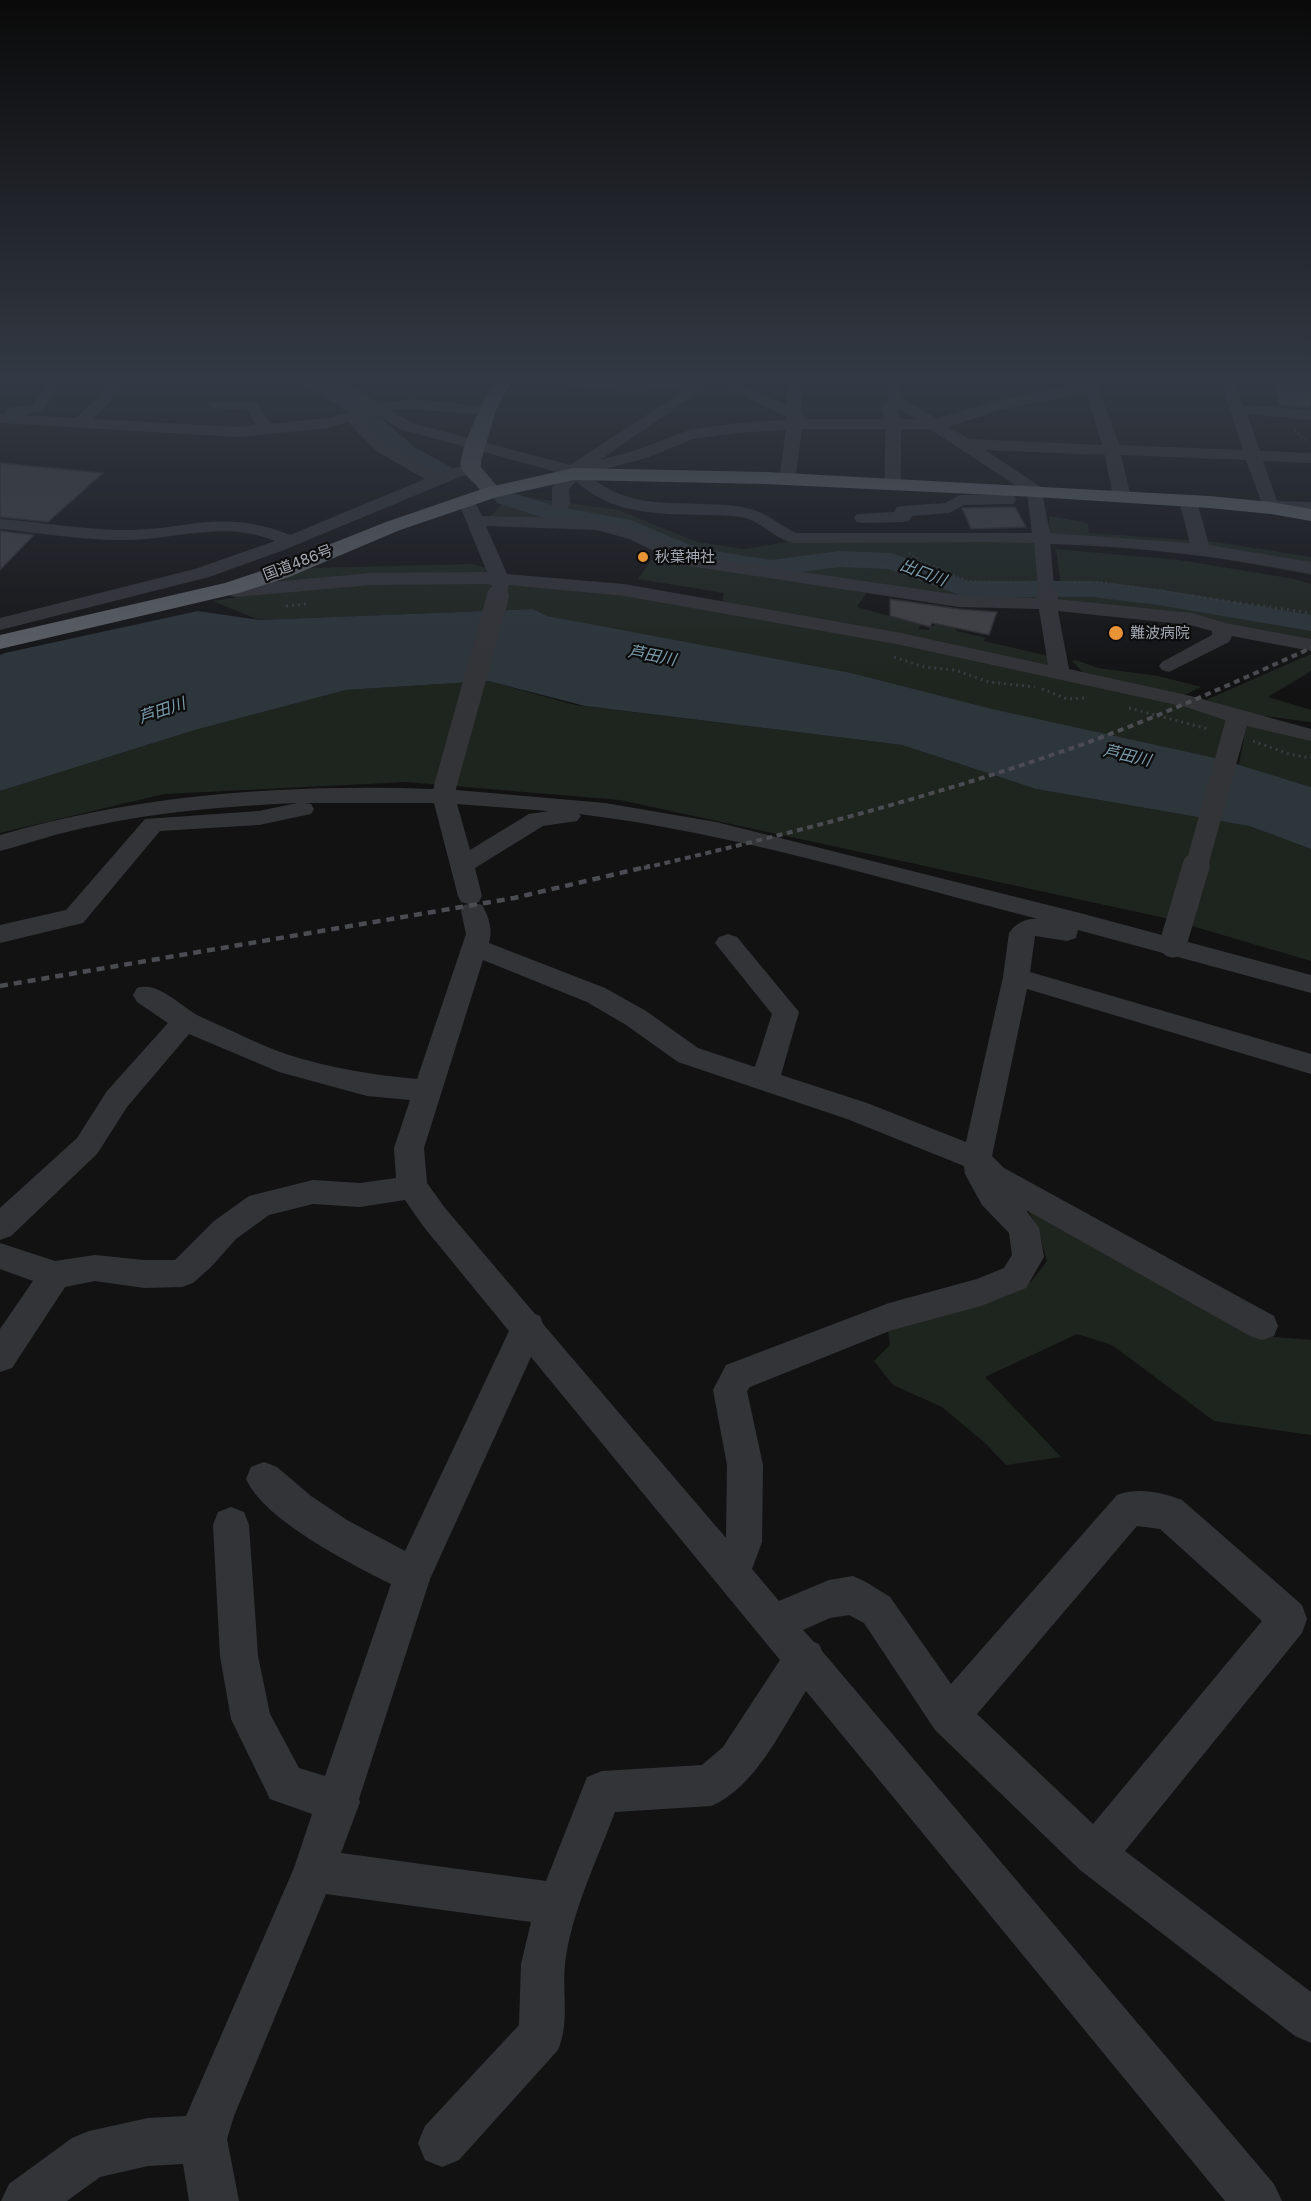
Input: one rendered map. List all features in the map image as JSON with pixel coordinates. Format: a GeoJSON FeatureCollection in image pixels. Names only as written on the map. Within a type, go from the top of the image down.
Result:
{"type":"FeatureCollection","features":[{"type":"Feature","properties":{"kind":"highway","name":"国道486号"},"geometry":{"type":"LineString","coordinates":[[0,642],[231,588],[281,572],[393,526],[492,492],[521,486]]}},
{"type":"Feature","properties":{"kind":"highway","name":"国道486号"},"geometry":{"type":"LineString","coordinates":[[925,486],[1188,501],[1271,508],[1311,515]]}},
{"type":"Feature","properties":{"kind":"main road"},"geometry":{"type":"LineString","coordinates":[[484,486],[492,492]]}},
{"type":"Feature","properties":{"kind":"street"},"geometry":{"type":"LineString","coordinates":[[0,624],[202,573],[291,541],[422,486]]}},
{"type":"Feature","properties":{"kind":"street"},"geometry":{"type":"LineString","coordinates":[[561,504],[560,488],[562,486]]}},
{"type":"Feature","properties":{"kind":"street"},"geometry":{"type":"LineString","coordinates":[[589,486],[596,491],[631,505],[747,513],[760,518],[780,534],[794,538],[1042,539],[1201,549],[1311,568]]}},
{"type":"Feature","properties":{"kind":"street"},"geometry":{"type":"LineString","coordinates":[[1027,486],[1035,491],[1060,675]]}},
{"type":"Feature","properties":{"kind":"street"},"geometry":{"type":"LineString","coordinates":[[1120,486],[1122,497]]}},
{"type":"Feature","properties":{"kind":"street"},"geometry":{"type":"LineString","coordinates":[[1264,486],[1271,508],[1281,505],[1311,507]]}},
{"type":"Feature","properties":{"kind":"street"},"geometry":{"type":"LineString","coordinates":[[773,528],[794,522],[846,523],[858,519],[903,517],[903,510],[948,508],[960,500],[1007,500],[1004,490]]}},
{"type":"Feature","properties":{"kind":"street"},"geometry":{"type":"LineString","coordinates":[[467,501],[500,580],[444,791],[479,934],[409,1148],[412,1186],[435,1217],[1257,2201]]}},
{"type":"Feature","properties":{"kind":"street"},"geometry":{"type":"LineString","coordinates":[[1188,501],[1201,549]]}},
{"type":"Feature","properties":{"kind":"street"},"geometry":{"type":"LineString","coordinates":[[476,522],[490,520],[546,525],[584,523],[618,529],[648,540],[683,560],[959,601],[1050,596],[1192,619],[1222,628],[1311,645]]}},
{"type":"Feature","properties":{"kind":"street"},"geometry":{"type":"LineString","coordinates":[[0,524],[121,535],[169,531],[209,524],[243,524],[270,530],[291,541]]}},
{"type":"Feature","properties":{"kind":"street"},"geometry":{"type":"LineString","coordinates":[[231,588],[236,591],[371,579],[500,580],[624,590],[896,638],[1191,702],[1243,728],[1311,735]]}},
{"type":"Feature","properties":{"kind":"street"},"geometry":{"type":"LineString","coordinates":[[1169,666],[1222,638],[1222,628]]}},
{"type":"Feature","properties":{"kind":"street"},"geometry":{"type":"LineString","coordinates":[[1155,943],[1243,728],[1262,716],[1311,724]]}},
{"type":"Feature","properties":{"kind":"street"},"geometry":{"type":"LineString","coordinates":[[0,843],[71,824],[154,807],[242,798],[444,791],[621,813],[760,840],[1311,984]]}},
{"type":"Feature","properties":{"kind":"street"},"geometry":{"type":"LineString","coordinates":[[0,934],[74,917],[153,824],[259,818],[342,801],[346,795]]}},
{"type":"Feature","properties":{"kind":"street"},"geometry":{"type":"LineString","coordinates":[[462,865],[537,819],[564,816],[614,816],[621,813]]}},
{"type":"Feature","properties":{"kind":"street"},"geometry":{"type":"LineString","coordinates":[[812,870],[909,890],[1022,921],[1031,927],[1155,943]]}},
{"type":"Feature","properties":{"kind":"street"},"geometry":{"type":"LineString","coordinates":[[732,1572],[744,1542],[745,1465],[730,1390],[738,1376],[889,1317],[981,1292],[1015,1278],[1028,1257],[1024,1228],[993,1196],[980,1174],[977,1159],[1016,977],[1022,933],[1031,927]]}},
{"type":"Feature","properties":{"kind":"street"},"geometry":{"type":"LineString","coordinates":[[728,943],[786,1012],[765,1080]]}},
{"type":"Feature","properties":{"kind":"street"},"geometry":{"type":"LineString","coordinates":[[475,947],[596,995],[636,1018],[688,1055],[857,1111],[977,1159],[993,1177],[1262,1326]]}},
{"type":"Feature","properties":{"kind":"street"},"geometry":{"type":"LineString","coordinates":[[1016,977],[1311,1064]]}},
{"type":"Feature","properties":{"kind":"street"},"geometry":{"type":"LineString","coordinates":[[146,995],[185,1022],[279,1062],[367,1085],[427,1091]]}},
{"type":"Feature","properties":{"kind":"street"},"geometry":{"type":"LineString","coordinates":[[0,1227],[87,1146],[117,1099],[185,1022]]}},
{"type":"Feature","properties":{"kind":"street"},"geometry":{"type":"LineString","coordinates":[[0,1256],[55,1275],[95,1268],[144,1274],[182,1273],[200,1258],[225,1230],[260,1205],[313,1192],[360,1195],[389,1192],[412,1186]]}},
{"type":"Feature","properties":{"kind":"street"},"geometry":{"type":"LineString","coordinates":[[0,1357],[55,1275]]}},
{"type":"Feature","properties":{"kind":"street"},"geometry":{"type":"LineString","coordinates":[[214,2201],[203,2139],[210,2116],[314,1871],[339,1802],[413,1575],[528,1326]]}},
{"type":"Feature","properties":{"kind":"street"},"geometry":{"type":"LineString","coordinates":[[264,1479],[288,1502],[357,1547],[413,1575]]}},
{"type":"Feature","properties":{"kind":"street"},"geometry":{"type":"LineString","coordinates":[[949,1716],[1130,1508],[1169,1513],[1288,1619],[1095,1855]]}},
{"type":"Feature","properties":{"kind":"street"},"geometry":{"type":"LineString","coordinates":[[231,1525],[239,1656],[251,1719],[285,1784],[339,1802]]}},
{"type":"Feature","properties":{"kind":"street"},"geometry":{"type":"LineString","coordinates":[[774,1623],[829,1599],[853,1595],[877,1610],[949,1716],[1095,1855],[1311,2020]]}},
{"type":"Feature","properties":{"kind":"street"},"geometry":{"type":"LineString","coordinates":[[442,2143],[542,2034],[543,1964],[558,1904],[602,1792],[711,1785],[737,1761],[805,1658]]}},
{"type":"Feature","properties":{"kind":"street"},"geometry":{"type":"LineString","coordinates":[[314,1871],[558,1904]]}},
{"type":"Feature","properties":{"kind":"street"},"geometry":{"type":"LineString","coordinates":[[26,2201],[89,2155],[148,2142],[203,2139]]}},
{"type":"Feature","properties":{"kind":"path"},"geometry":{"type":"LineString","coordinates":[[906,551],[923,562],[969,581],[1035,584]]}},
{"type":"Feature","properties":{"kind":"path"},"geometry":{"type":"LineString","coordinates":[[1050,596],[1100,582],[1311,613]]}},
{"type":"Feature","properties":{"kind":"path"},"geometry":{"type":"LineString","coordinates":[[278,606],[308,604]]}},
{"type":"Feature","properties":{"kind":"path"},"geometry":{"type":"LineString","coordinates":[[885,654],[924,667],[955,670],[989,682],[1038,687],[1067,699],[1090,699]]}},
{"type":"Feature","properties":{"kind":"path"},"geometry":{"type":"LineString","coordinates":[[1123,706],[1212,730]]}},
{"type":"Feature","properties":{"kind":"path"},"geometry":{"type":"LineString","coordinates":[[1243,728],[1289,754],[1311,758]]}},
{"type":"Feature","properties":{"kind":"shaded area"},"geometry":{"type":"Polygon","coordinates":[[[512,495],[618,510],[697,542],[744,549],[787,542],[857,539],[1037,541],[1038,600],[965,598],[687,558],[623,528],[489,517],[512,495]]]}},
{"type":"Feature","properties":{"kind":"shaded area"},"geometry":{"type":"Polygon","coordinates":[[[1049,516],[1088,523],[1089,533],[1216,542],[1311,557],[1311,575],[1219,558],[1049,534],[1049,516]]]}},
{"type":"Feature","properties":{"kind":"shaded area"},"geometry":{"type":"Polygon","coordinates":[[[1056,549],[1179,560],[1295,579],[1311,584],[1311,619],[1153,592],[1061,585],[1056,549]]]}},
{"type":"Feature","properties":{"kind":"shaded area"},"geometry":{"type":"Polygon","coordinates":[[[670,556],[867,592],[857,607],[921,625],[918,629],[929,630],[930,627],[938,624],[956,629],[986,638],[984,641],[1048,656],[1054,664],[1048,668],[722,601],[724,593],[638,579],[651,560],[670,556]]]}},
{"type":"Feature","properties":{"kind":"shaded area"},"geometry":{"type":"Polygon","coordinates":[[[471,564],[486,568],[485,573],[261,585],[312,568],[471,564]]]}},
{"type":"Feature","properties":{"kind":"shaded area"},"geometry":{"type":"Polygon","coordinates":[[[476,581],[617,593],[762,616],[1178,702],[1231,721],[1220,759],[547,616],[533,609],[259,620],[213,601],[279,591],[344,585],[476,581]]]}},
{"type":"Feature","properties":{"kind":"shaded area"},"geometry":{"type":"Polygon","coordinates":[[[1055,591],[1097,592],[1311,626],[1311,639],[1060,601],[1055,591]]]}},
{"type":"Feature","properties":{"kind":"shaded area"},"geometry":{"type":"Polygon","coordinates":[[[1311,654],[1311,671],[1268,697],[1311,710],[1311,722],[1249,714],[1206,700],[1311,654]]]}},
{"type":"Feature","properties":{"kind":"shaded area"},"geometry":{"type":"Polygon","coordinates":[[[1076,660],[1098,668],[1158,676],[1201,687],[1183,696],[1083,672],[1072,661],[1076,660]]]}},
{"type":"Feature","properties":{"kind":"shaded area"},"geometry":{"type":"Polygon","coordinates":[[[488,681],[575,705],[902,745],[1036,789],[1249,826],[1311,849],[1311,961],[1165,918],[620,800],[406,782],[164,794],[0,833],[0,791],[195,730],[346,690],[488,681]]]}},
{"type":"Feature","properties":{"kind":"shaded area"},"geometry":{"type":"Polygon","coordinates":[[[1255,725],[1311,738],[1311,787],[1239,765],[1246,727],[1255,725]]]}},
{"type":"Feature","properties":{"kind":"shaded area"},"geometry":{"type":"Polygon","coordinates":[[[1026,1205],[1250,1335],[1311,1340],[1311,1435],[1214,1421],[1112,1345],[1077,1334],[985,1377],[1061,1457],[1006,1465],[985,1443],[942,1407],[893,1385],[874,1361],[890,1345],[887,1323],[968,1308],[1031,1282],[1047,1261],[1038,1230],[1026,1205]]]}},
{"type":"Feature","properties":{"kind":"water","name":"芦田川"},"geometry":{"type":"Polygon","coordinates":[[[533,609],[547,616],[851,673],[992,709],[1220,759],[1311,787],[1311,849],[1249,826],[1036,789],[902,745],[585,706],[488,681],[346,690],[195,730],[0,791],[0,655],[5,653],[198,611],[259,620],[533,609]]]}},
{"type":"Feature","properties":{"kind":"building"},"geometry":{"type":"Polygon","coordinates":[[[0,486],[89,486],[48,522],[0,517],[0,486]]]}},
{"type":"Feature","properties":{"kind":"building"},"geometry":{"type":"Polygon","coordinates":[[[1015,507],[1026,527],[971,529],[962,508],[1015,507]]]}},
{"type":"Feature","properties":{"kind":"building"},"geometry":{"type":"Polygon","coordinates":[[[0,531],[34,535],[0,570],[0,531]]]}},
{"type":"Feature","properties":{"kind":"building"},"geometry":{"type":"Polygon","coordinates":[[[890,599],[997,612],[989,635],[932,623],[930,627],[890,616],[890,599]]]}},
{"type":"Feature","properties":{"kind":"waterway","name":"出口川"},"geometry":{"type":"LineString","coordinates":[[506,498],[551,513],[622,525],[691,555],[771,568],[839,559],[892,561],[965,589],[1092,589],[1158,597],[1311,623]]}},
{"type":"Feature","properties":{"kind":"railway"},"geometry":{"type":"LineString","coordinates":[[644,868],[868,811],[1034,761],[1145,720],[1311,648]]}},
{"type":"Feature","properties":{"kind":"railway"},"geometry":{"type":"LineString","coordinates":[[0,986],[514,898],[650,866]]}},
{"type":"Feature","properties":{"kind":"place","name":"秋葉神社"},"geometry":{"type":"Point","coordinates":[643,557]}},
{"type":"Feature","properties":{"kind":"place","name":"難波病院"},"geometry":{"type":"Point","coordinates":[1116,633]}}]}
